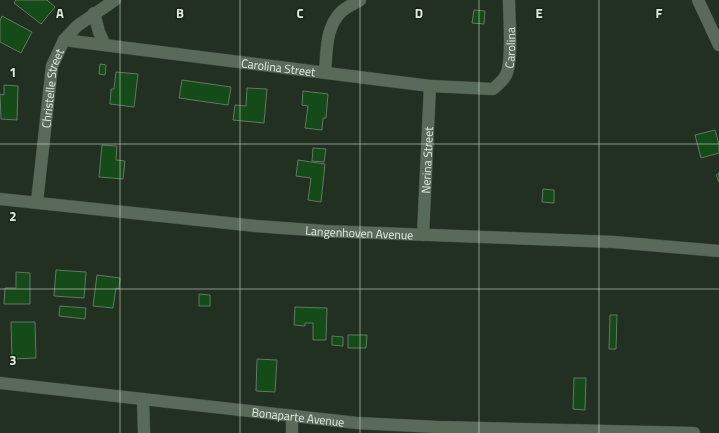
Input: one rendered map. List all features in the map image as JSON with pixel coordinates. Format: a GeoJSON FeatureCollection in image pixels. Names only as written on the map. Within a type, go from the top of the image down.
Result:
{"type":"FeatureCollection","features":[{"type":"Feature","properties":{"kind":"street","name":"Christelle Street"},"geometry":{"type":"LineString","coordinates":[[37,202],[52,66],[64,40],[77,26],[94,13],[116,0]]}},
{"type":"Feature","properties":{"kind":"street"},"geometry":{"type":"LineString","coordinates":[[325,72],[328,36],[333,23],[341,11],[360,0]]}},
{"type":"Feature","properties":{"kind":"street","name":"Carolina"},"geometry":{"type":"LineString","coordinates":[[493,89],[500,84],[506,75],[510,62],[509,0]]}},
{"type":"Feature","properties":{"kind":"street"},"geometry":{"type":"LineString","coordinates":[[698,0],[719,45]]}},
{"type":"Feature","properties":{"kind":"street"},"geometry":{"type":"LineString","coordinates":[[94,13],[99,32],[105,45]]}},
{"type":"Feature","properties":{"kind":"street","name":"Carolina Street"},"geometry":{"type":"LineString","coordinates":[[64,40],[430,86],[493,89]]}},
{"type":"Feature","properties":{"kind":"street","name":"Nerina Street"},"geometry":{"type":"LineString","coordinates":[[423,235],[430,86]]}},
{"type":"Feature","properties":{"kind":"street","name":"Langenhoven Avenue"},"geometry":{"type":"LineString","coordinates":[[0,198],[309,230],[614,242],[719,251]]}},
{"type":"Feature","properties":{"kind":"street","name":"Bonaparte Avenue"},"geometry":{"type":"LineString","coordinates":[[0,383],[292,417],[437,430],[694,433]]}},
{"type":"Feature","properties":{"kind":"street"},"geometry":{"type":"LineString","coordinates":[[142,399],[144,433]]}},
{"type":"Feature","properties":{"kind":"street"},"geometry":{"type":"LineString","coordinates":[[292,417],[292,433]]}},
{"type":"Feature","properties":{"kind":"building"},"geometry":{"type":"Polygon","coordinates":[[[16,0],[47,0],[55,7],[41,24],[14,3],[16,0]]]}},
{"type":"Feature","properties":{"kind":"building"},"geometry":{"type":"Polygon","coordinates":[[[474,10],[485,11],[484,24],[472,23],[474,10]]]}},
{"type":"Feature","properties":{"kind":"building"},"geometry":{"type":"Polygon","coordinates":[[[2,16],[32,32],[21,53],[0,42],[0,21],[2,16]]]}},
{"type":"Feature","properties":{"kind":"building"},"geometry":{"type":"Polygon","coordinates":[[[100,64],[106,65],[105,75],[99,74],[100,64]]]}},
{"type":"Feature","properties":{"kind":"building"},"geometry":{"type":"Polygon","coordinates":[[[116,72],[138,74],[134,107],[110,104],[111,89],[114,89],[116,72]]]}},
{"type":"Feature","properties":{"kind":"building"},"geometry":{"type":"Polygon","coordinates":[[[182,80],[231,87],[228,105],[179,98],[182,80]]]}},
{"type":"Feature","properties":{"kind":"building"},"geometry":{"type":"Polygon","coordinates":[[[4,85],[18,86],[17,120],[1,119],[0,94],[4,95],[4,85]]]}},
{"type":"Feature","properties":{"kind":"building"},"geometry":{"type":"Polygon","coordinates":[[[247,88],[267,89],[264,123],[233,120],[235,105],[246,106],[247,88]]]}},
{"type":"Feature","properties":{"kind":"building"},"geometry":{"type":"Polygon","coordinates":[[[303,91],[328,94],[326,118],[323,118],[322,130],[305,128],[308,106],[302,105],[303,91]]]}},
{"type":"Feature","properties":{"kind":"building"},"geometry":{"type":"Polygon","coordinates":[[[715,130],[719,144],[719,153],[701,158],[695,135],[715,130]]]}},
{"type":"Feature","properties":{"kind":"building"},"geometry":{"type":"Polygon","coordinates":[[[102,145],[117,146],[116,160],[125,161],[123,179],[99,177],[102,145]]]}},
{"type":"Feature","properties":{"kind":"building"},"geometry":{"type":"Polygon","coordinates":[[[313,148],[326,149],[324,162],[312,161],[313,148]]]}},
{"type":"Feature","properties":{"kind":"building"},"geometry":{"type":"Polygon","coordinates":[[[298,160],[325,164],[321,202],[308,200],[311,178],[296,176],[298,160]]]}},
{"type":"Feature","properties":{"kind":"building"},"geometry":{"type":"Polygon","coordinates":[[[719,173],[719,182],[716,175],[719,173]]]}},
{"type":"Feature","properties":{"kind":"building"},"geometry":{"type":"Polygon","coordinates":[[[543,189],[554,190],[554,203],[542,202],[543,189]]]}},
{"type":"Feature","properties":{"kind":"building"},"geometry":{"type":"Polygon","coordinates":[[[56,270],[86,272],[84,298],[54,296],[56,270]]]}},
{"type":"Feature","properties":{"kind":"building"},"geometry":{"type":"Polygon","coordinates":[[[16,272],[30,273],[30,304],[4,304],[5,288],[16,288],[16,272]]]}},
{"type":"Feature","properties":{"kind":"building"},"geometry":{"type":"Polygon","coordinates":[[[97,275],[120,278],[119,289],[116,288],[113,308],[93,306],[97,275]]]}},
{"type":"Feature","properties":{"kind":"building"},"geometry":{"type":"Polygon","coordinates":[[[199,294],[210,295],[210,306],[199,306],[199,294]]]}},
{"type":"Feature","properties":{"kind":"building"},"geometry":{"type":"Polygon","coordinates":[[[60,306],[86,308],[85,319],[59,316],[60,306]]]}},
{"type":"Feature","properties":{"kind":"building"},"geometry":{"type":"Polygon","coordinates":[[[295,307],[327,308],[326,340],[313,340],[313,323],[305,323],[305,326],[294,325],[295,307]]]}},
{"type":"Feature","properties":{"kind":"building"},"geometry":{"type":"Polygon","coordinates":[[[610,315],[617,315],[616,349],[609,349],[610,315]]]}},
{"type":"Feature","properties":{"kind":"building"},"geometry":{"type":"Polygon","coordinates":[[[11,322],[35,322],[36,358],[12,359],[11,322]]]}},
{"type":"Feature","properties":{"kind":"building"},"geometry":{"type":"Polygon","coordinates":[[[348,335],[367,335],[366,348],[348,348],[348,335]]]}},
{"type":"Feature","properties":{"kind":"building"},"geometry":{"type":"Polygon","coordinates":[[[332,336],[343,337],[343,346],[332,345],[332,336]]]}},
{"type":"Feature","properties":{"kind":"building"},"geometry":{"type":"Polygon","coordinates":[[[257,359],[277,360],[275,392],[256,391],[257,359]]]}},
{"type":"Feature","properties":{"kind":"building"},"geometry":{"type":"Polygon","coordinates":[[[574,378],[586,378],[585,410],[573,409],[574,378]]]}}]}
